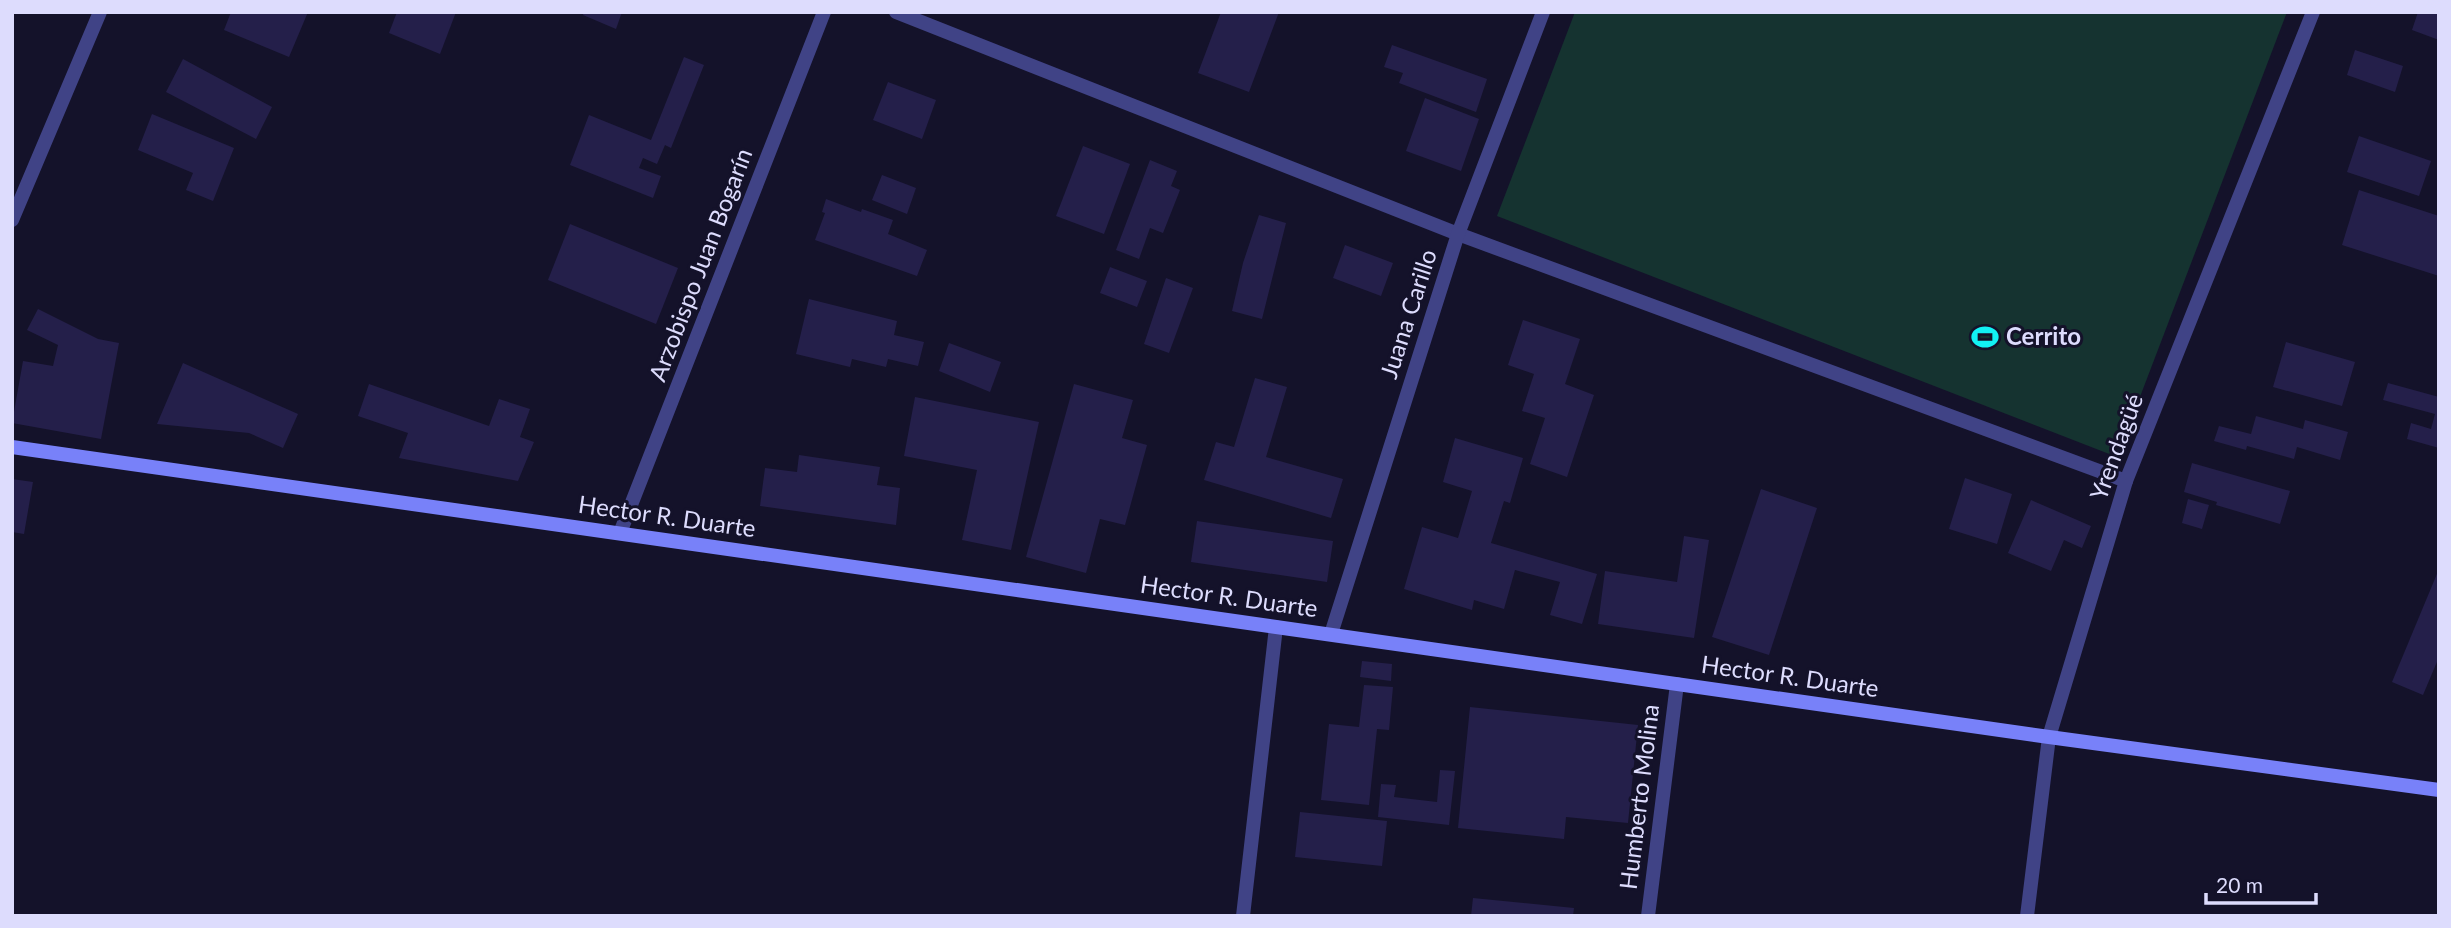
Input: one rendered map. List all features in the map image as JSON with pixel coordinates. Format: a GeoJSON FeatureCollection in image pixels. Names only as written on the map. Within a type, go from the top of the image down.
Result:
{"type":"FeatureCollection","features":[{"type":"Feature","properties":{"kind":"street"},"geometry":{"type":"LineString","coordinates":[[12,220],[100,12]]}},
{"type":"Feature","properties":{"kind":"street","name":"Arzobispo Juan Bogarín"},"geometry":{"type":"LineString","coordinates":[[620,533],[824,12]]}},
{"type":"Feature","properties":{"kind":"street"},"geometry":{"type":"LineString","coordinates":[[896,12],[1458,234],[2126,481]]}},
{"type":"Feature","properties":{"kind":"street","name":"Juana Carillo"},"geometry":{"type":"LineString","coordinates":[[1331,634],[1458,234],[1544,12]]}},
{"type":"Feature","properties":{"kind":"street","name":"Yrendagüé"},"geometry":{"type":"LineString","coordinates":[[2027,916],[2049,737],[2126,481],[2314,12]]}},
{"type":"Feature","properties":{"kind":"street","name":"Hector R. Duarte"},"geometry":{"type":"LineString","coordinates":[[12,447],[2439,790]]}},
{"type":"Feature","properties":{"kind":"street"},"geometry":{"type":"LineString","coordinates":[[1243,916],[1276,627]]}},
{"type":"Feature","properties":{"kind":"street","name":"Humberto Molina"},"geometry":{"type":"LineString","coordinates":[[1648,916],[1677,684]]}},
{"type":"Feature","properties":{"kind":"green space","name":"Cerrito"},"geometry":{"type":"Polygon","coordinates":[[[1575,12],[2287,12],[2117,457],[1497,216],[1575,12]]]}},
{"type":"Feature","properties":{"kind":"building"},"geometry":{"type":"Polygon","coordinates":[[[231,12],[308,12],[289,57],[224,30],[231,12]]]}},
{"type":"Feature","properties":{"kind":"building"},"geometry":{"type":"Polygon","coordinates":[[[397,12],[456,12],[440,54],[389,33],[397,12]]]}},
{"type":"Feature","properties":{"kind":"building"},"geometry":{"type":"Polygon","coordinates":[[[584,12],[622,12],[616,29],[583,15],[584,12]]]}},
{"type":"Feature","properties":{"kind":"building"},"geometry":{"type":"Polygon","coordinates":[[[1221,12],[1279,12],[1249,92],[1198,73],[1221,12]]]}},
{"type":"Feature","properties":{"kind":"building"},"geometry":{"type":"Polygon","coordinates":[[[2418,12],[2439,12],[2439,40],[2412,30],[2418,12]]]}},
{"type":"Feature","properties":{"kind":"building"},"geometry":{"type":"Polygon","coordinates":[[[1392,45],[1487,79],[1476,112],[1399,83],[1403,73],[1384,67],[1392,45]]]}},
{"type":"Feature","properties":{"kind":"building"},"geometry":{"type":"Polygon","coordinates":[[[2355,50],[2403,66],[2395,92],[2347,75],[2355,50]]]}},
{"type":"Feature","properties":{"kind":"building"},"geometry":{"type":"Polygon","coordinates":[[[684,57],[704,65],[671,148],[665,145],[657,164],[643,158],[639,168],[661,176],[653,198],[570,165],[589,115],[651,140],[684,57]]]}},
{"type":"Feature","properties":{"kind":"building"},"geometry":{"type":"Polygon","coordinates":[[[183,59],[272,107],[256,139],[166,92],[183,59]]]}},
{"type":"Feature","properties":{"kind":"building"},"geometry":{"type":"Polygon","coordinates":[[[888,82],[936,100],[922,139],[873,120],[888,82]]]}},
{"type":"Feature","properties":{"kind":"building"},"geometry":{"type":"Polygon","coordinates":[[[1425,98],[1479,119],[1461,171],[1406,151],[1425,98]]]}},
{"type":"Feature","properties":{"kind":"building"},"geometry":{"type":"Polygon","coordinates":[[[152,114],[234,148],[213,201],[186,190],[193,173],[138,150],[152,114]]]}},
{"type":"Feature","properties":{"kind":"building"},"geometry":{"type":"Polygon","coordinates":[[[2359,136],[2431,161],[2419,196],[2347,172],[2359,136]]]}},
{"type":"Feature","properties":{"kind":"building"},"geometry":{"type":"Polygon","coordinates":[[[1083,146],[1130,164],[1104,234],[1056,216],[1083,146]]]}},
{"type":"Feature","properties":{"kind":"building"},"geometry":{"type":"Polygon","coordinates":[[[1150,160],[1177,171],[1171,186],[1180,190],[1163,233],[1150,228],[1139,259],[1116,250],[1150,160]]]}},
{"type":"Feature","properties":{"kind":"building"},"geometry":{"type":"Polygon","coordinates":[[[882,175],[916,188],[907,214],[872,200],[882,175]]]}},
{"type":"Feature","properties":{"kind":"building"},"geometry":{"type":"Polygon","coordinates":[[[2359,190],[2439,216],[2439,276],[2342,245],[2359,190]]]}},
{"type":"Feature","properties":{"kind":"building"},"geometry":{"type":"Polygon","coordinates":[[[826,199],[893,220],[888,234],[927,250],[917,276],[815,240],[825,213],[822,212],[826,199]]]}},
{"type":"Feature","properties":{"kind":"building"},"geometry":{"type":"Polygon","coordinates":[[[1259,215],[1286,223],[1262,319],[1232,311],[1243,263],[1259,215]]]}},
{"type":"Feature","properties":{"kind":"building"},"geometry":{"type":"Polygon","coordinates":[[[570,224],[678,268],[656,324],[548,280],[570,224]]]}},
{"type":"Feature","properties":{"kind":"building"},"geometry":{"type":"Polygon","coordinates":[[[1345,245],[1393,263],[1381,296],[1333,278],[1345,245]]]}},
{"type":"Feature","properties":{"kind":"building"},"geometry":{"type":"Polygon","coordinates":[[[1110,267],[1147,281],[1137,307],[1100,293],[1110,267]]]}},
{"type":"Feature","properties":{"kind":"building"},"geometry":{"type":"Polygon","coordinates":[[[1166,278],[1193,288],[1169,353],[1144,344],[1166,278]]]}},
{"type":"Feature","properties":{"kind":"building"},"geometry":{"type":"Polygon","coordinates":[[[809,299],[897,321],[894,335],[924,342],[918,366],[888,359],[886,367],[852,359],[850,367],[796,354],[809,299]]]}},
{"type":"Feature","properties":{"kind":"building"},"geometry":{"type":"Polygon","coordinates":[[[38,309],[98,339],[119,343],[101,439],[12,423],[23,361],[53,366],[58,345],[27,330],[38,309]]]}},
{"type":"Feature","properties":{"kind":"building"},"geometry":{"type":"Polygon","coordinates":[[[1523,320],[1580,339],[1565,384],[1594,395],[1567,477],[1530,464],[1545,418],[1522,411],[1534,374],[1508,365],[1523,320]]]}},
{"type":"Feature","properties":{"kind":"building"},"geometry":{"type":"Polygon","coordinates":[[[2286,342],[2355,362],[2342,406],[2273,387],[2286,342]]]}},
{"type":"Feature","properties":{"kind":"building"},"geometry":{"type":"Polygon","coordinates":[[[949,343],[1001,362],[990,392],[939,371],[949,343]]]}},
{"type":"Feature","properties":{"kind":"building"},"geometry":{"type":"Polygon","coordinates":[[[183,363],[298,414],[283,448],[249,433],[157,424],[183,363]]]}},
{"type":"Feature","properties":{"kind":"building"},"geometry":{"type":"Polygon","coordinates":[[[1255,378],[1287,387],[1266,457],[1343,479],[1331,518],[1204,480],[1216,442],[1234,447],[1255,378]]]}},
{"type":"Feature","properties":{"kind":"building"},"geometry":{"type":"Polygon","coordinates":[[[2388,383],[2439,397],[2439,448],[2407,439],[2411,423],[2431,429],[2435,414],[2383,400],[2388,383]]]}},
{"type":"Feature","properties":{"kind":"building"},"geometry":{"type":"Polygon","coordinates":[[[369,384],[489,426],[499,399],[530,409],[520,437],[534,442],[518,481],[399,458],[408,433],[358,416],[369,384]]]}},
{"type":"Feature","properties":{"kind":"building"},"geometry":{"type":"Polygon","coordinates":[[[1074,384],[1133,400],[1122,438],[1147,445],[1125,525],[1100,519],[1086,573],[1026,557],[1074,384]]]}},
{"type":"Feature","properties":{"kind":"building"},"geometry":{"type":"Polygon","coordinates":[[[915,397],[1039,422],[1011,550],[962,540],[977,470],[904,456],[915,397]]]}},
{"type":"Feature","properties":{"kind":"building"},"geometry":{"type":"Polygon","coordinates":[[[2256,416],[2303,429],[2305,420],[2348,432],[2340,460],[2297,447],[2294,459],[2247,446],[2246,450],[2214,441],[2219,426],[2251,434],[2256,416]]]}},
{"type":"Feature","properties":{"kind":"building"},"geometry":{"type":"Polygon","coordinates":[[[1455,438],[1523,458],[1510,503],[1504,501],[1491,543],[1597,574],[1582,624],[1550,615],[1560,582],[1515,570],[1504,609],[1474,600],[1472,610],[1404,589],[1422,527],[1458,538],[1472,491],[1443,482],[1455,438]]]}},
{"type":"Feature","properties":{"kind":"building"},"geometry":{"type":"Polygon","coordinates":[[[799,455],[880,467],[877,485],[900,488],[896,525],[760,506],[765,468],[797,472],[799,455]]]}},
{"type":"Feature","properties":{"kind":"building"},"geometry":{"type":"Polygon","coordinates":[[[2192,463],[2290,491],[2280,524],[2216,505],[2217,502],[2184,492],[2192,463]]]}},
{"type":"Feature","properties":{"kind":"building"},"geometry":{"type":"Polygon","coordinates":[[[1965,478],[2012,494],[1997,544],[1949,529],[1965,478]]]}},
{"type":"Feature","properties":{"kind":"building"},"geometry":{"type":"Polygon","coordinates":[[[12,479],[33,482],[24,534],[12,532],[12,479]]]}},
{"type":"Feature","properties":{"kind":"building"},"geometry":{"type":"Polygon","coordinates":[[[1761,489],[1817,508],[1769,655],[1712,637],[1761,489]]]}},
{"type":"Feature","properties":{"kind":"building"},"geometry":{"type":"Polygon","coordinates":[[[2188,499],[2209,505],[2202,529],[2182,523],[2188,499]]]}},
{"type":"Feature","properties":{"kind":"building"},"geometry":{"type":"Polygon","coordinates":[[[2031,500],[2091,526],[2082,548],[2064,540],[2051,571],[2008,553],[2031,500]]]}},
{"type":"Feature","properties":{"kind":"building"},"geometry":{"type":"Polygon","coordinates":[[[1197,521],[1333,541],[1327,582],[1191,562],[1197,521]]]}},
{"type":"Feature","properties":{"kind":"building"},"geometry":{"type":"Polygon","coordinates":[[[1684,536],[1709,540],[1694,638],[1598,624],[1605,571],[1677,582],[1684,536]]]}},
{"type":"Feature","properties":{"kind":"building"},"geometry":{"type":"Polygon","coordinates":[[[2439,569],[2439,657],[2423,695],[2392,682],[2439,569]]]}},
{"type":"Feature","properties":{"kind":"building"},"geometry":{"type":"Polygon","coordinates":[[[1362,661],[1392,664],[1391,681],[1360,677],[1362,661]]]}},
{"type":"Feature","properties":{"kind":"building"},"geometry":{"type":"Polygon","coordinates":[[[1364,685],[1393,687],[1389,730],[1377,729],[1369,805],[1321,800],[1329,724],[1359,727],[1364,685]]]}},
{"type":"Feature","properties":{"kind":"building"},"geometry":{"type":"Polygon","coordinates":[[[1470,707],[1638,725],[1628,823],[1566,817],[1564,839],[1458,828],[1470,707]]]}},
{"type":"Feature","properties":{"kind":"building"},"geometry":{"type":"Polygon","coordinates":[[[1440,770],[1455,771],[1449,825],[1378,817],[1381,784],[1396,785],[1394,797],[1437,802],[1440,770]]]}},
{"type":"Feature","properties":{"kind":"building"},"geometry":{"type":"Polygon","coordinates":[[[1300,812],[1387,821],[1382,866],[1295,857],[1300,812]]]}},
{"type":"Feature","properties":{"kind":"building"},"geometry":{"type":"Polygon","coordinates":[[[1473,898],[1574,908],[1573,916],[1471,916],[1473,898]]]}},
{"type":"Feature","properties":{"kind":"place","name":"Cerrito"},"geometry":{"type":"Point","coordinates":[1985,337]}}]}
